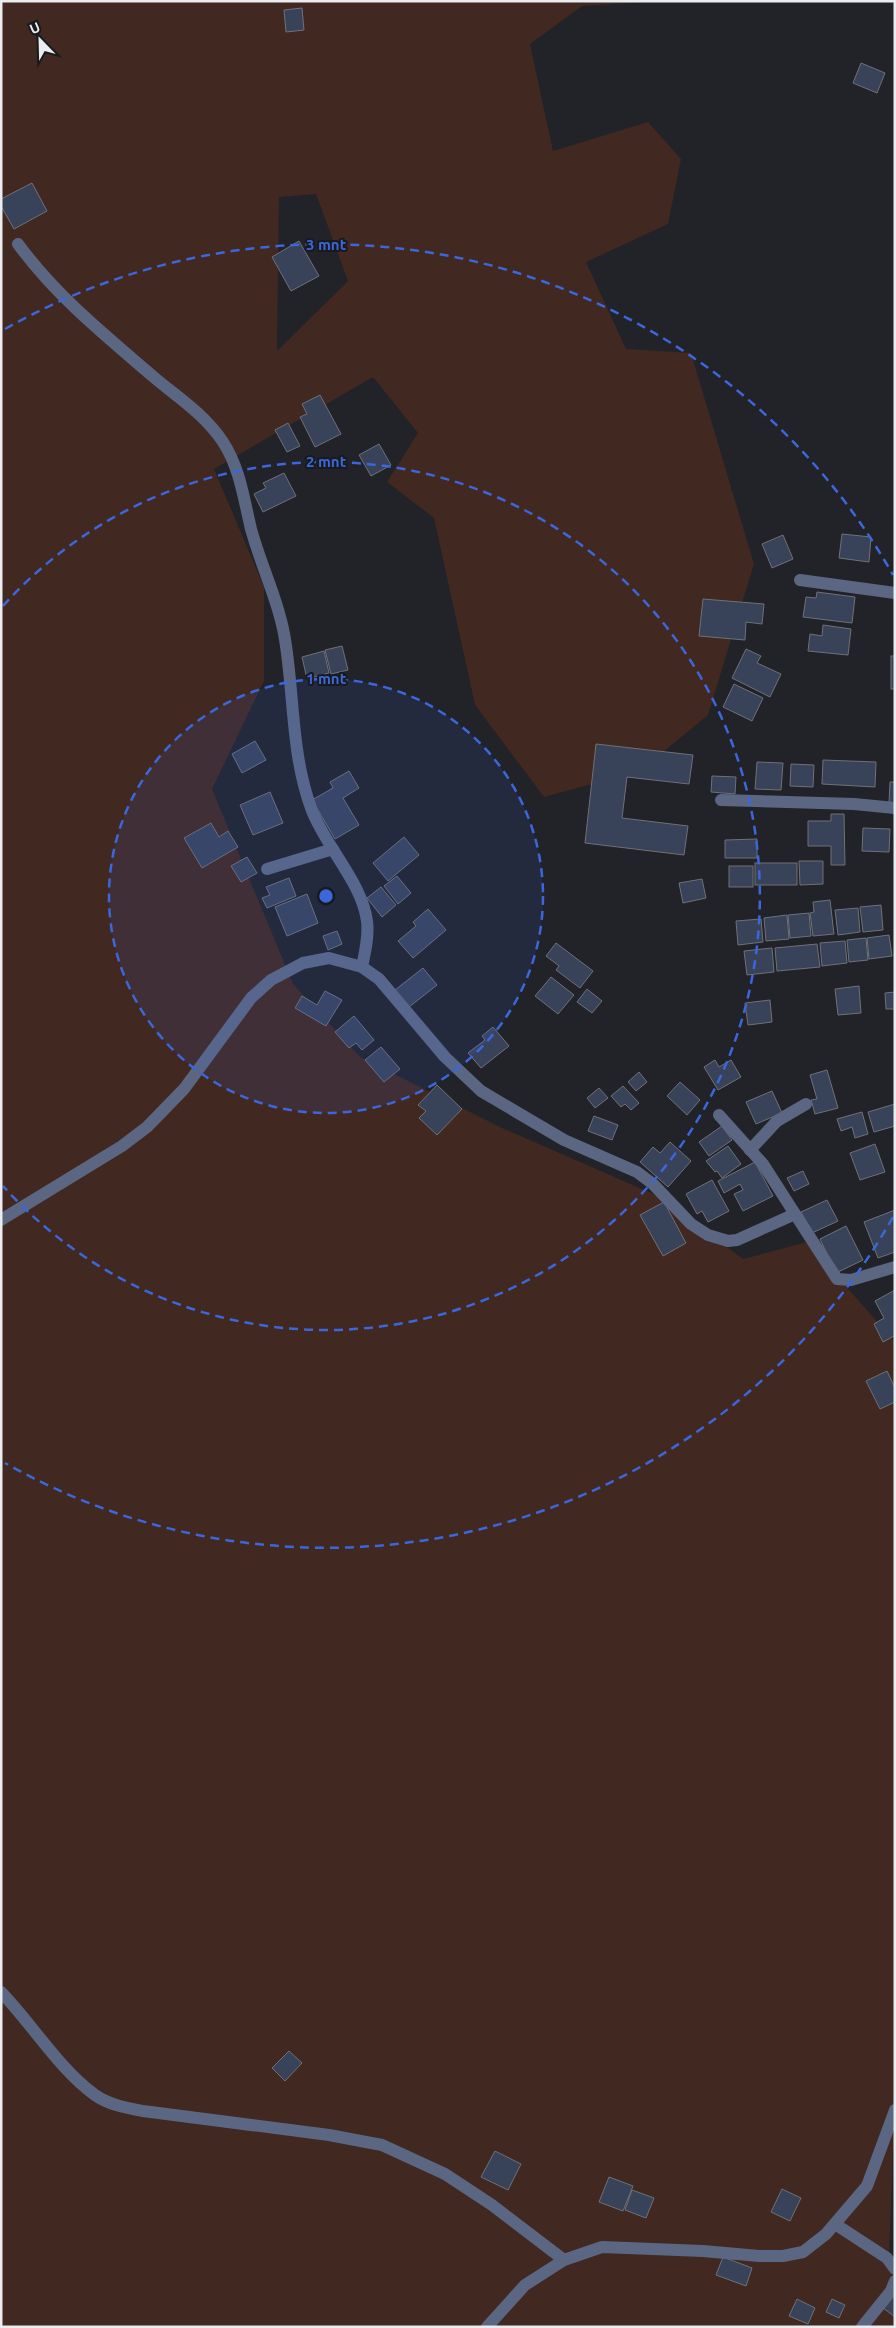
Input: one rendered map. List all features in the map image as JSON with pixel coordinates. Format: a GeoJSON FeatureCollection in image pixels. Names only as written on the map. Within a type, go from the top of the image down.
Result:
{"type":"FeatureCollection","features":[{"type":"Feature","properties":{"kind":"street"},"geometry":{"type":"LineString","coordinates":[[18,244],[36,269],[72,307],[166,387],[195,409],[215,431],[234,464],[252,533],[284,631],[298,754],[304,787],[311,810],[357,892],[367,920],[362,967]]}},
{"type":"Feature","properties":{"kind":"street"},"geometry":{"type":"LineString","coordinates":[[800,580],[895,593]]}},
{"type":"Feature","properties":{"kind":"street"},"geometry":{"type":"LineString","coordinates":[[721,800],[854,804],[895,808]]}},
{"type":"Feature","properties":{"kind":"street"},"geometry":{"type":"LineString","coordinates":[[267,869],[333,849]]}},
{"type":"Feature","properties":{"kind":"street"},"geometry":{"type":"LineString","coordinates":[[1,1220],[122,1146],[147,1128],[184,1090],[251,998],[271,980],[294,966],[315,959],[337,959],[362,967],[385,985],[445,1057],[481,1091],[564,1140],[637,1172],[653,1184],[691,1224],[708,1235],[728,1241],[737,1240],[795,1214]]}},
{"type":"Feature","properties":{"kind":"street"},"geometry":{"type":"LineString","coordinates":[[750,1150],[777,1121],[806,1104]]}},
{"type":"Feature","properties":{"kind":"street"},"geometry":{"type":"LineString","coordinates":[[719,1115],[763,1164],[837,1279],[851,1280],[895,1267]]}},
{"type":"Feature","properties":{"kind":"street"},"geometry":{"type":"LineString","coordinates":[[1,1992],[74,2076],[96,2096],[118,2106],[143,2111],[329,2135],[382,2145],[445,2174],[492,2205],[564,2260]]}},
{"type":"Feature","properties":{"kind":"street"},"geometry":{"type":"LineString","coordinates":[[487,2327],[525,2285],[564,2260],[602,2247],[783,2256],[803,2252],[817,2243],[867,2186],[895,2110]]}},
{"type":"Feature","properties":{"kind":"street"},"geometry":{"type":"LineString","coordinates":[[835,2224],[887,2258],[895,2269]]}},
{"type":"Feature","properties":{"kind":"street"},"geometry":{"type":"LineString","coordinates":[[862,2327],[891,2291],[895,2281]]}},
{"type":"Feature","properties":{"kind":"shaded area"},"geometry":{"type":"Polygon","coordinates":[[[1,1],[659,1],[582,6],[530,44],[553,151],[648,122],[681,159],[668,224],[586,262],[626,349],[691,353],[754,564],[708,715],[640,771],[544,797],[475,705],[434,518],[387,482],[418,433],[373,377],[214,469],[264,587],[264,681],[212,789],[293,984],[360,1057],[502,1128],[658,1196],[743,1259],[807,1242],[895,1342],[895,2149],[893,2149],[889,2255],[895,2260],[895,2327],[1,2327],[1,1]],[[316,194],[279,197],[277,351],[348,281],[316,194]]]}},
{"type":"Feature","properties":{"kind":"building"},"geometry":{"type":"Polygon","coordinates":[[[302,8],[304,30],[286,32],[284,10],[302,8]]]}},
{"type":"Feature","properties":{"kind":"building"},"geometry":{"type":"Polygon","coordinates":[[[861,63],[885,73],[877,93],[853,83],[861,63]]]}},
{"type":"Feature","properties":{"kind":"building"},"geometry":{"type":"Polygon","coordinates":[[[32,183],[47,211],[14,229],[1,206],[1,199],[32,183]]]}},
{"type":"Feature","properties":{"kind":"building"},"geometry":{"type":"Polygon","coordinates":[[[299,241],[319,276],[291,291],[272,257],[299,241]]]}},
{"type":"Feature","properties":{"kind":"building"},"geometry":{"type":"Polygon","coordinates":[[[320,395],[341,434],[315,447],[300,417],[307,414],[302,404],[320,395]]]}},
{"type":"Feature","properties":{"kind":"building"},"geometry":{"type":"Polygon","coordinates":[[[288,423],[300,446],[287,452],[275,430],[288,423]]]}},
{"type":"Feature","properties":{"kind":"building"},"geometry":{"type":"Polygon","coordinates":[[[379,444],[391,465],[371,476],[359,455],[379,444]]]}},
{"type":"Feature","properties":{"kind":"building"},"geometry":{"type":"Polygon","coordinates":[[[284,473],[296,496],[263,512],[254,494],[266,488],[263,483],[284,473]]]}},
{"type":"Feature","properties":{"kind":"building"},"geometry":{"type":"Polygon","coordinates":[[[842,534],[871,537],[869,562],[839,558],[842,534]]]}},
{"type":"Feature","properties":{"kind":"building"},"geometry":{"type":"Polygon","coordinates":[[[783,535],[793,559],[772,568],[762,544],[783,535]]]}},
{"type":"Feature","properties":{"kind":"building"},"geometry":{"type":"Polygon","coordinates":[[[817,592],[855,597],[852,623],[803,617],[806,597],[816,598],[817,592]]]}},
{"type":"Feature","properties":{"kind":"building"},"geometry":{"type":"Polygon","coordinates":[[[703,599],[764,604],[762,624],[746,622],[745,640],[699,636],[703,599]]]}},
{"type":"Feature","properties":{"kind":"building"},"geometry":{"type":"Polygon","coordinates":[[[823,625],[851,629],[848,655],[808,651],[810,634],[822,636],[823,625]]]}},
{"type":"Feature","properties":{"kind":"building"},"geometry":{"type":"Polygon","coordinates":[[[342,646],[348,670],[331,674],[325,650],[342,646]]]}},
{"type":"Feature","properties":{"kind":"building"},"geometry":{"type":"Polygon","coordinates":[[[746,649],[761,656],[757,663],[781,674],[770,697],[732,678],[746,649]]]}},
{"type":"Feature","properties":{"kind":"building"},"geometry":{"type":"Polygon","coordinates":[[[324,651],[329,673],[307,679],[302,657],[324,651]]]}},
{"type":"Feature","properties":{"kind":"building"},"geometry":{"type":"Polygon","coordinates":[[[891,656],[895,656],[895,689],[891,689],[891,656]]]}},
{"type":"Feature","properties":{"kind":"building"},"geometry":{"type":"Polygon","coordinates":[[[734,684],[763,698],[752,721],[723,707],[734,684]]]}},
{"type":"Feature","properties":{"kind":"building"},"geometry":{"type":"Polygon","coordinates":[[[255,741],[266,760],[242,773],[232,754],[255,741]]]}},
{"type":"Feature","properties":{"kind":"building"},"geometry":{"type":"Polygon","coordinates":[[[596,744],[693,755],[689,784],[627,777],[622,818],[688,826],[684,855],[585,843],[596,744]]]}},
{"type":"Feature","properties":{"kind":"building"},"geometry":{"type":"Polygon","coordinates":[[[823,760],[876,762],[875,787],[822,784],[823,760]]]}},
{"type":"Feature","properties":{"kind":"building"},"geometry":{"type":"Polygon","coordinates":[[[757,762],[783,763],[781,790],[755,789],[757,762]]]}},
{"type":"Feature","properties":{"kind":"building"},"geometry":{"type":"Polygon","coordinates":[[[791,764],[814,765],[813,787],[790,786],[791,764]]]}},
{"type":"Feature","properties":{"kind":"building"},"geometry":{"type":"Polygon","coordinates":[[[349,771],[359,788],[343,798],[359,825],[335,839],[312,800],[333,788],[330,782],[349,771]]]}},
{"type":"Feature","properties":{"kind":"building"},"geometry":{"type":"Polygon","coordinates":[[[712,776],[736,777],[735,794],[711,792],[712,776]]]}},
{"type":"Feature","properties":{"kind":"building"},"geometry":{"type":"Polygon","coordinates":[[[890,782],[895,782],[895,803],[889,803],[890,782]]]}},
{"type":"Feature","properties":{"kind":"building"},"geometry":{"type":"Polygon","coordinates":[[[270,792],[283,823],[253,835],[240,805],[270,792]]]}},
{"type":"Feature","properties":{"kind":"building"},"geometry":{"type":"Polygon","coordinates":[[[831,814],[844,814],[845,865],[831,865],[831,846],[808,846],[808,821],[831,821],[831,814]]]}},
{"type":"Feature","properties":{"kind":"building"},"geometry":{"type":"Polygon","coordinates":[[[211,823],[219,837],[228,831],[238,847],[202,868],[184,838],[211,823]]]}},
{"type":"Feature","properties":{"kind":"building"},"geometry":{"type":"Polygon","coordinates":[[[863,828],[890,829],[889,852],[862,851],[863,828]]]}},
{"type":"Feature","properties":{"kind":"building"},"geometry":{"type":"Polygon","coordinates":[[[404,837],[419,855],[388,881],[373,863],[404,837]]]}},
{"type":"Feature","properties":{"kind":"building"},"geometry":{"type":"Polygon","coordinates":[[[757,839],[757,858],[725,858],[725,840],[757,839]]]}},
{"type":"Feature","properties":{"kind":"building"},"geometry":{"type":"Polygon","coordinates":[[[247,857],[257,873],[241,882],[231,866],[247,857]]]}},
{"type":"Feature","properties":{"kind":"building"},"geometry":{"type":"Polygon","coordinates":[[[799,861],[823,861],[823,884],[800,885],[799,861]]]}},
{"type":"Feature","properties":{"kind":"building"},"geometry":{"type":"Polygon","coordinates":[[[755,863],[797,863],[797,885],[755,885],[755,863]]]}},
{"type":"Feature","properties":{"kind":"building"},"geometry":{"type":"Polygon","coordinates":[[[729,866],[753,866],[753,887],[729,887],[729,866]]]}},
{"type":"Feature","properties":{"kind":"building"},"geometry":{"type":"Polygon","coordinates":[[[397,876],[411,893],[398,904],[384,886],[397,876]]]}},
{"type":"Feature","properties":{"kind":"building"},"geometry":{"type":"Polygon","coordinates":[[[289,878],[296,896],[267,908],[262,898],[270,895],[266,887],[289,878]]]}},
{"type":"Feature","properties":{"kind":"building"},"geometry":{"type":"Polygon","coordinates":[[[702,879],[706,898],[683,903],[679,883],[702,879]]]}},
{"type":"Feature","properties":{"kind":"building"},"geometry":{"type":"Polygon","coordinates":[[[381,887],[396,905],[382,917],[367,898],[381,887]]]}},
{"type":"Feature","properties":{"kind":"building"},"geometry":{"type":"Polygon","coordinates":[[[307,894],[318,923],[287,936],[275,907],[307,894]]]}},
{"type":"Feature","properties":{"kind":"building"},"geometry":{"type":"Polygon","coordinates":[[[830,900],[834,934],[813,936],[810,913],[814,912],[813,902],[830,900]]]}},
{"type":"Feature","properties":{"kind":"building"},"geometry":{"type":"Polygon","coordinates":[[[881,905],[883,930],[863,932],[860,907],[881,905]]]}},
{"type":"Feature","properties":{"kind":"building"},"geometry":{"type":"Polygon","coordinates":[[[858,908],[860,932],[838,935],[835,910],[858,908]]]}},
{"type":"Feature","properties":{"kind":"building"},"geometry":{"type":"Polygon","coordinates":[[[428,909],[446,930],[413,958],[398,941],[416,926],[413,922],[428,909]]]}},
{"type":"Feature","properties":{"kind":"building"},"geometry":{"type":"Polygon","coordinates":[[[809,913],[811,936],[790,938],[788,915],[809,913]]]}},
{"type":"Feature","properties":{"kind":"building"},"geometry":{"type":"Polygon","coordinates":[[[787,915],[789,939],[766,941],[764,918],[787,915]]]}},
{"type":"Feature","properties":{"kind":"building"},"geometry":{"type":"Polygon","coordinates":[[[761,919],[763,942],[738,945],[736,921],[761,919]]]}},
{"type":"Feature","properties":{"kind":"building"},"geometry":{"type":"Polygon","coordinates":[[[337,931],[342,944],[328,950],[323,936],[337,931]]]}},
{"type":"Feature","properties":{"kind":"building"},"geometry":{"type":"Polygon","coordinates":[[[889,935],[892,956],[869,959],[867,938],[889,935]]]}},
{"type":"Feature","properties":{"kind":"building"},"geometry":{"type":"Polygon","coordinates":[[[866,938],[868,960],[849,962],[847,940],[866,938]]]}},
{"type":"Feature","properties":{"kind":"building"},"geometry":{"type":"Polygon","coordinates":[[[845,941],[847,963],[822,966],[820,943],[845,941]]]}},
{"type":"Feature","properties":{"kind":"building"},"geometry":{"type":"Polygon","coordinates":[[[556,943],[593,971],[580,988],[556,970],[559,966],[546,956],[556,943]]]}},
{"type":"Feature","properties":{"kind":"building"},"geometry":{"type":"Polygon","coordinates":[[[817,944],[820,967],[777,971],[775,948],[817,944]]]}},
{"type":"Feature","properties":{"kind":"building"},"geometry":{"type":"Polygon","coordinates":[[[772,948],[774,972],[747,975],[744,951],[772,948]]]}},
{"type":"Feature","properties":{"kind":"building"},"geometry":{"type":"Polygon","coordinates":[[[423,968],[437,985],[409,1007],[395,990],[423,968]]]}},
{"type":"Feature","properties":{"kind":"building"},"geometry":{"type":"Polygon","coordinates":[[[551,977],[574,995],[558,1014],[535,996],[551,977]]]}},
{"type":"Feature","properties":{"kind":"building"},"geometry":{"type":"Polygon","coordinates":[[[859,986],[861,1013],[838,1015],[835,989],[859,986]]]}},
{"type":"Feature","properties":{"kind":"building"},"geometry":{"type":"Polygon","coordinates":[[[587,989],[602,1001],[592,1013],[577,1002],[587,989]]]}},
{"type":"Feature","properties":{"kind":"building"},"geometry":{"type":"Polygon","coordinates":[[[325,991],[342,1000],[326,1026],[295,1008],[302,996],[317,1005],[325,991]]]}},
{"type":"Feature","properties":{"kind":"building"},"geometry":{"type":"Polygon","coordinates":[[[895,992],[895,1009],[886,1009],[885,993],[895,992]]]}},
{"type":"Feature","properties":{"kind":"building"},"geometry":{"type":"Polygon","coordinates":[[[770,1000],[772,1022],[748,1025],[745,1003],[770,1000]]]}},
{"type":"Feature","properties":{"kind":"building"},"geometry":{"type":"Polygon","coordinates":[[[354,1016],[374,1040],[362,1050],[356,1043],[349,1048],[335,1032],[354,1016]]]}},
{"type":"Feature","properties":{"kind":"building"},"geometry":{"type":"Polygon","coordinates":[[[493,1027],[509,1046],[481,1068],[468,1053],[485,1040],[482,1036],[493,1027]]]}},
{"type":"Feature","properties":{"kind":"building"},"geometry":{"type":"Polygon","coordinates":[[[381,1047],[400,1069],[384,1082],[365,1060],[381,1047]]]}},
{"type":"Feature","properties":{"kind":"building"},"geometry":{"type":"Polygon","coordinates":[[[715,1060],[719,1067],[731,1060],[741,1077],[718,1090],[704,1067],[715,1060]]]}},
{"type":"Feature","properties":{"kind":"building"},"geometry":{"type":"Polygon","coordinates":[[[827,1070],[838,1108],[815,1114],[811,1100],[817,1099],[810,1075],[827,1070]]]}},
{"type":"Feature","properties":{"kind":"building"},"geometry":{"type":"Polygon","coordinates":[[[639,1072],[647,1082],[636,1091],[628,1082],[639,1072]]]}},
{"type":"Feature","properties":{"kind":"building"},"geometry":{"type":"Polygon","coordinates":[[[680,1082],[700,1100],[687,1115],[667,1096],[680,1082]]]}},
{"type":"Feature","properties":{"kind":"building"},"geometry":{"type":"Polygon","coordinates":[[[437,1085],[462,1109],[437,1135],[419,1118],[426,1111],[418,1105],[437,1085]]]}},
{"type":"Feature","properties":{"kind":"building"},"geometry":{"type":"Polygon","coordinates":[[[623,1086],[639,1103],[631,1110],[625,1104],[621,1107],[611,1096],[623,1086]]]}},
{"type":"Feature","properties":{"kind":"building"},"geometry":{"type":"Polygon","coordinates":[[[599,1088],[608,1098],[595,1108],[587,1098],[599,1088]]]}},
{"type":"Feature","properties":{"kind":"building"},"geometry":{"type":"Polygon","coordinates":[[[772,1091],[782,1113],[756,1124],[746,1102],[772,1091]]]}},
{"type":"Feature","properties":{"kind":"building"},"geometry":{"type":"Polygon","coordinates":[[[895,1104],[895,1126],[874,1132],[868,1112],[895,1104]]]}},
{"type":"Feature","properties":{"kind":"building"},"geometry":{"type":"Polygon","coordinates":[[[862,1112],[868,1134],[855,1138],[852,1127],[841,1131],[837,1119],[862,1112]]]}},
{"type":"Feature","properties":{"kind":"building"},"geometry":{"type":"Polygon","coordinates":[[[594,1116],[618,1125],[612,1140],[588,1131],[594,1116]]]}},
{"type":"Feature","properties":{"kind":"building"},"geometry":{"type":"Polygon","coordinates":[[[722,1126],[732,1140],[709,1156],[699,1142],[722,1126]]]}},
{"type":"Feature","properties":{"kind":"building"},"geometry":{"type":"Polygon","coordinates":[[[670,1142],[691,1161],[668,1187],[640,1162],[653,1147],[660,1153],[670,1142]]]}},
{"type":"Feature","properties":{"kind":"building"},"geometry":{"type":"Polygon","coordinates":[[[875,1144],[885,1172],[860,1180],[850,1153],[875,1144]]]}},
{"type":"Feature","properties":{"kind":"building"},"geometry":{"type":"Polygon","coordinates":[[[728,1146],[741,1164],[722,1178],[706,1161],[728,1146]]]}},
{"type":"Feature","properties":{"kind":"building"},"geometry":{"type":"Polygon","coordinates":[[[755,1162],[773,1196],[743,1211],[734,1194],[743,1190],[740,1184],[724,1193],[718,1181],[755,1162]]]}},
{"type":"Feature","properties":{"kind":"building"},"geometry":{"type":"Polygon","coordinates":[[[803,1171],[809,1184],[794,1191],[787,1178],[803,1171]]]}},
{"type":"Feature","properties":{"kind":"building"},"geometry":{"type":"Polygon","coordinates":[[[712,1180],[729,1211],[708,1222],[702,1211],[697,1214],[686,1194],[712,1180]]]}},
{"type":"Feature","properties":{"kind":"building"},"geometry":{"type":"Polygon","coordinates":[[[827,1200],[838,1221],[812,1233],[801,1212],[827,1200]]]}},
{"type":"Feature","properties":{"kind":"building"},"geometry":{"type":"Polygon","coordinates":[[[664,1202],[686,1243],[663,1256],[640,1215],[664,1202]]]}},
{"type":"Feature","properties":{"kind":"building"},"geometry":{"type":"Polygon","coordinates":[[[895,1210],[895,1252],[878,1258],[864,1222],[895,1210]]]}},
{"type":"Feature","properties":{"kind":"building"},"geometry":{"type":"Polygon","coordinates":[[[846,1226],[863,1260],[836,1273],[820,1239],[846,1226]]]}},
{"type":"Feature","properties":{"kind":"building"},"geometry":{"type":"Polygon","coordinates":[[[895,1290],[895,1338],[894,1336],[883,1342],[874,1324],[884,1318],[875,1301],[895,1290]]]}},
{"type":"Feature","properties":{"kind":"building"},"geometry":{"type":"Polygon","coordinates":[[[887,1371],[895,1388],[895,1402],[880,1409],[866,1381],[887,1371]]]}},
{"type":"Feature","properties":{"kind":"building"},"geometry":{"type":"Polygon","coordinates":[[[289,2051],[302,2063],[285,2081],[272,2068],[289,2051]]]}},
{"type":"Feature","properties":{"kind":"building"},"geometry":{"type":"Polygon","coordinates":[[[495,2151],[521,2164],[508,2190],[481,2177],[495,2151]]]}},
{"type":"Feature","properties":{"kind":"building"},"geometry":{"type":"Polygon","coordinates":[[[609,2177],[633,2186],[623,2211],[599,2202],[609,2177]]]}},
{"type":"Feature","properties":{"kind":"building"},"geometry":{"type":"Polygon","coordinates":[[[782,2189],[801,2198],[790,2221],[771,2212],[782,2189]]]}},
{"type":"Feature","properties":{"kind":"building"},"geometry":{"type":"Polygon","coordinates":[[[632,2190],[654,2198],[646,2218],[625,2210],[632,2190]]]}},
{"type":"Feature","properties":{"kind":"building"},"geometry":{"type":"Polygon","coordinates":[[[723,2257],[752,2268],[746,2286],[716,2275],[723,2257]]]}},
{"type":"Feature","properties":{"kind":"building"},"geometry":{"type":"Polygon","coordinates":[[[895,2292],[895,2317],[882,2307],[895,2292]]]}},
{"type":"Feature","properties":{"kind":"building"},"geometry":{"type":"Polygon","coordinates":[[[797,2299],[815,2308],[808,2324],[789,2316],[797,2299]]]}},
{"type":"Feature","properties":{"kind":"building"},"geometry":{"type":"Polygon","coordinates":[[[832,2299],[845,2305],[839,2318],[826,2312],[832,2299]]]}}]}
